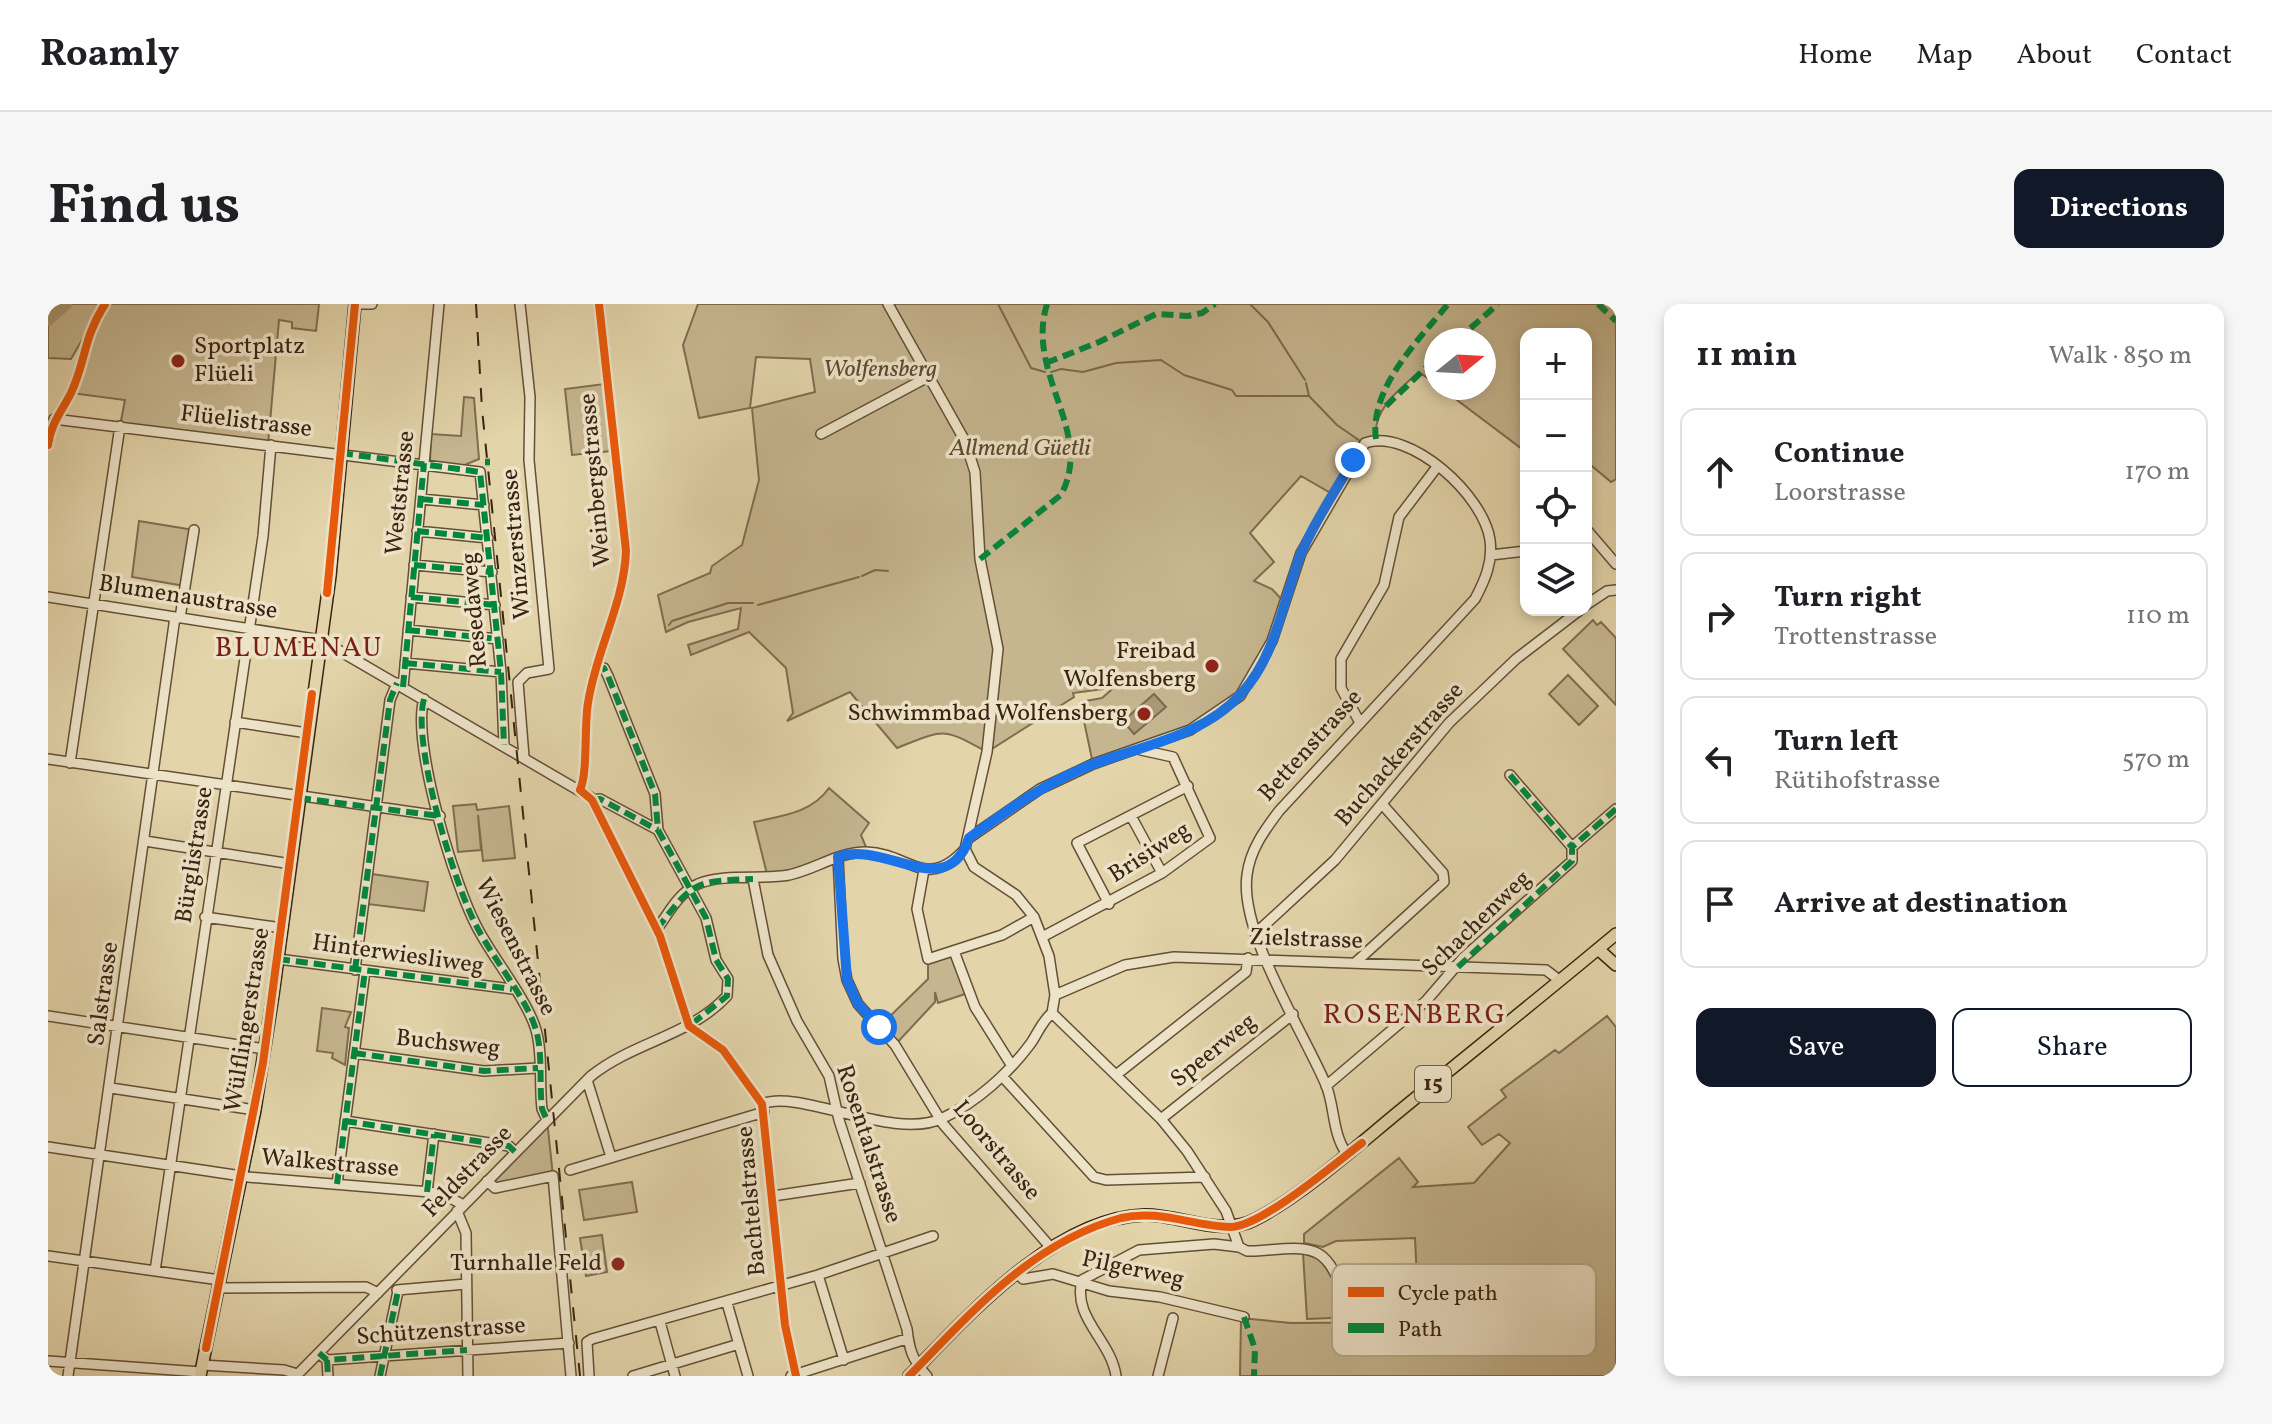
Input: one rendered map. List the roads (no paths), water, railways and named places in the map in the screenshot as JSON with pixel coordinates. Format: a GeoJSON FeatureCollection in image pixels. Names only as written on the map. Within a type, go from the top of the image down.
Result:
{"type":"FeatureCollection","features":[{"type":"Feature","properties":{"kind":"main road","name":"Wülflingerstrasse"},"geometry":{"type":"LineString","coordinates":[[201,1371],[255,1110],[278,959],[321,640],[355,304]]}},
{"type":"Feature","properties":{"kind":"main road","name":"15"},"geometry":{"type":"LineString","coordinates":[[1232,1227],[1270,1211],[1347,1154],[1616,934]]}},
{"type":"Feature","properties":{"kind":"main road"},"geometry":{"type":"LineString","coordinates":[[1598,949],[1616,965]]}},
{"type":"Feature","properties":{"kind":"main road"},"geometry":{"type":"LineString","coordinates":[[909,1376],[985,1299],[1017,1273],[1052,1249],[1097,1227],[1132,1216],[1155,1215],[1232,1227]]}},
{"type":"Feature","properties":{"kind":"street"},"geometry":{"type":"LineString","coordinates":[[48,445],[51,414],[71,393],[84,343],[105,304]]}},
{"type":"Feature","properties":{"kind":"street"},"geometry":{"type":"LineString","coordinates":[[355,304],[372,304]]}},
{"type":"Feature","properties":{"kind":"street","name":"Weststrasse"},"geometry":{"type":"LineString","coordinates":[[337,1184],[354,1053],[376,808],[390,700],[400,685],[405,663],[439,304]]}},
{"type":"Feature","properties":{"kind":"street","name":"Winzerstrasse"},"geometry":{"type":"LineString","coordinates":[[520,304],[530,397],[529,460],[549,669],[527,673],[518,682],[524,757]]}},
{"type":"Feature","properties":{"kind":"street","name":"Weinbergstrasse"},"geometry":{"type":"LineString","coordinates":[[580,790],[585,776],[585,720],[596,666],[622,593],[626,551],[599,304]]}},
{"type":"Feature","properties":{"kind":"street"},"geometry":{"type":"LineString","coordinates":[[888,304],[972,460],[980,559],[998,649],[989,738],[969,838],[965,849],[950,866]]}},
{"type":"Feature","properties":{"kind":"street"},"geometry":{"type":"LineString","coordinates":[[821,434],[928,377]]}},
{"type":"Feature","properties":{"kind":"street","name":"Flüelistrasse"},"geometry":{"type":"LineString","coordinates":[[51,414],[120,426],[480,472]]}},
{"type":"Feature","properties":{"kind":"street"},"geometry":{"type":"LineString","coordinates":[[70,763],[120,426]]}},
{"type":"Feature","properties":{"kind":"street"},"geometry":{"type":"LineString","coordinates":[[969,838],[1040,789],[1093,764],[1190,730],[1216,715],[1251,682],[1272,641],[1301,553],[1365,443],[1376,439],[1404,445],[1437,467],[1479,507],[1488,529],[1491,555],[1520,552]]}},
{"type":"Feature","properties":{"kind":"street","name":"Bürglistrasse"},"geometry":{"type":"LineString","coordinates":[[155,1271],[263,536],[271,445]]}},
{"type":"Feature","properties":{"kind":"street"},"geometry":{"type":"LineString","coordinates":[[1359,721],[1341,688],[1341,659],[1384,585],[1399,517],[1437,467]]}},
{"type":"Feature","properties":{"kind":"street","name":"Resedaweg"},"geometry":{"type":"LineString","coordinates":[[480,472],[501,672],[504,745]]}},
{"type":"Feature","properties":{"kind":"street"},"geometry":{"type":"LineString","coordinates":[[421,499],[484,505]]}},
{"type":"Feature","properties":{"kind":"street","name":"Salstrasse"},"geometry":{"type":"LineString","coordinates":[[68,1376],[154,775],[194,530]]}},
{"type":"Feature","properties":{"kind":"street"},"geometry":{"type":"LineString","coordinates":[[417,531],[488,538]]}},
{"type":"Feature","properties":{"kind":"street"},"geometry":{"type":"LineString","coordinates":[[1592,536],[1616,564]]}},
{"type":"Feature","properties":{"kind":"street","name":"Bettenstrasse"},"geometry":{"type":"LineString","coordinates":[[1347,1154],[1340,1143],[1326,1086],[1256,933],[1246,889],[1254,848],[1279,811],[1475,599],[1486,578],[1491,555]]}},
{"type":"Feature","properties":{"kind":"street"},"geometry":{"type":"LineString","coordinates":[[414,565],[492,572]]}},
{"type":"Feature","properties":{"kind":"street"},"geometry":{"type":"LineString","coordinates":[[1592,601],[1607,591],[1616,590]]}},
{"type":"Feature","properties":{"kind":"street","name":"Blumenaustrasse"},"geometry":{"type":"LineString","coordinates":[[48,597],[321,640]]}},
{"type":"Feature","properties":{"kind":"street"},"geometry":{"type":"LineString","coordinates":[[411,597],[495,605]]}},
{"type":"Feature","properties":{"kind":"street","name":"Buchackerstrasse"},"geometry":{"type":"LineString","coordinates":[[1256,933],[1335,860],[1457,714],[1516,659],[1572,616]]}},
{"type":"Feature","properties":{"kind":"street"},"geometry":{"type":"LineString","coordinates":[[408,630],[498,639]]}},
{"type":"Feature","properties":{"kind":"street"},"geometry":{"type":"LineString","coordinates":[[321,640],[504,745],[592,800],[657,929],[689,1026]]}},
{"type":"Feature","properties":{"kind":"street"},"geometry":{"type":"LineString","coordinates":[[405,663],[501,672]]}},
{"type":"Feature","properties":{"kind":"street"},"geometry":{"type":"LineString","coordinates":[[596,666],[604,668],[608,676],[655,794],[658,830]]}},
{"type":"Feature","properties":{"kind":"street","name":"Wiesenstrasse"},"geometry":{"type":"LineString","coordinates":[[424,699],[421,732],[440,816],[466,906],[536,1029],[542,1109],[547,1120]]}},
{"type":"Feature","properties":{"kind":"street"},"geometry":{"type":"LineString","coordinates":[[235,722],[307,733]]}},
{"type":"Feature","properties":{"kind":"street","name":"Brisiweg"},"geometry":{"type":"LineString","coordinates":[[1044,936],[1162,873],[1210,838],[1173,757],[1138,750]]}},
{"type":"Feature","properties":{"kind":"street"},"geometry":{"type":"LineString","coordinates":[[48,759],[299,798],[440,816]]}},
{"type":"Feature","properties":{"kind":"street"},"geometry":{"type":"LineString","coordinates":[[1510,775],[1572,847]]}},
{"type":"Feature","properties":{"kind":"street"},"geometry":{"type":"LineString","coordinates":[[1109,904],[1077,845],[1188,786]]}},
{"type":"Feature","properties":{"kind":"street"},"geometry":{"type":"LineString","coordinates":[[592,800],[600,799],[658,830]]}},
{"type":"Feature","properties":{"kind":"street"},"geometry":{"type":"LineString","coordinates":[[1356,962],[1444,882],[1443,873],[1382,804]]}},
{"type":"Feature","properties":{"kind":"street","name":"Schachenweg"},"geometry":{"type":"LineString","coordinates":[[1326,1086],[1426,1001],[1464,957],[1572,861],[1572,847],[1616,809]]}},
{"type":"Feature","properties":{"kind":"street"},"geometry":{"type":"LineString","coordinates":[[1131,816],[1162,873]]}},
{"type":"Feature","properties":{"kind":"street","name":"Feldstrasse"},"geometry":{"type":"LineString","coordinates":[[297,1375],[323,1356],[388,1282],[587,1080],[603,1066],[689,1026],[727,996],[729,986],[716,960],[706,918],[658,830]]}},
{"type":"Feature","properties":{"kind":"street"},"geometry":{"type":"LineString","coordinates":[[145,841],[291,864]]}},
{"type":"Feature","properties":{"kind":"street"},"geometry":{"type":"LineString","coordinates":[[570,1170],[781,1101],[837,1113],[911,1123],[941,1120],[1002,1076],[1052,1013],[1055,995],[1044,936],[1034,917],[1016,895],[974,867],[965,849]]}},
{"type":"Feature","properties":{"kind":"street"},"geometry":{"type":"LineString","coordinates":[[657,929],[688,890],[703,883],[790,874],[838,857],[868,852],[924,870],[950,866],[974,867]]}},
{"type":"Feature","properties":{"kind":"street","name":"Loorstrasse"},"geometry":{"type":"LineString","coordinates":[[838,857],[847,980],[858,1004],[895,1045],[941,1120],[1052,1249]]}},
{"type":"Feature","properties":{"kind":"street"},"geometry":{"type":"LineString","coordinates":[[924,870],[917,909],[928,959],[1002,935],[1034,917]]}},
{"type":"Feature","properties":{"kind":"street","name":"Rosentalstrasse"},"geometry":{"type":"LineString","coordinates":[[753,879],[768,955],[797,1021],[829,1076],[837,1113],[907,1329],[906,1339],[918,1367],[927,1376]]}},
{"type":"Feature","properties":{"kind":"street"},"geometry":{"type":"LineString","coordinates":[[205,917],[282,928]]}},
{"type":"Feature","properties":{"kind":"street"},"geometry":{"type":"LineString","coordinates":[[954,951],[975,1007],[1012,1066]]}},
{"type":"Feature","properties":{"kind":"street"},"geometry":{"type":"LineString","coordinates":[[1116,1075],[1246,972],[1248,958]]}},
{"type":"Feature","properties":{"kind":"street","name":"Zielstrasse"},"geometry":{"type":"LineString","coordinates":[[1055,995],[1098,975],[1152,959],[1248,958],[1546,970],[1559,980]]}},
{"type":"Feature","properties":{"kind":"street","name":"Hinterwiesliweg"},"geometry":{"type":"LineString","coordinates":[[278,959],[512,989]]}},
{"type":"Feature","properties":{"kind":"street"},"geometry":{"type":"LineString","coordinates":[[1052,1013],[1161,1119],[1205,1177],[1232,1227],[1239,1247]]}},
{"type":"Feature","properties":{"kind":"street","name":"Speerweg"},"geometry":{"type":"LineString","coordinates":[[1161,1119],[1293,1014]]}},
{"type":"Feature","properties":{"kind":"street"},"geometry":{"type":"LineString","coordinates":[[48,1016],[265,1049]]}},
{"type":"Feature","properties":{"kind":"street","name":"Bachtelstrasse"},"geometry":{"type":"LineString","coordinates":[[689,1026],[723,1050],[763,1108],[780,1287],[794,1376]]}},
{"type":"Feature","properties":{"kind":"street","name":"Buchsweg"},"geometry":{"type":"LineString","coordinates":[[354,1053],[484,1071],[538,1068]]}},
{"type":"Feature","properties":{"kind":"street"},"geometry":{"type":"LineString","coordinates":[[1002,1076],[1094,1177],[1106,1180],[1205,1177]]}},
{"type":"Feature","properties":{"kind":"street"},"geometry":{"type":"LineString","coordinates":[[587,1080],[611,1157]]}},
{"type":"Feature","properties":{"kind":"street"},"geometry":{"type":"LineString","coordinates":[[111,1088],[255,1110]]}},
{"type":"Feature","properties":{"kind":"street"},"geometry":{"type":"LineString","coordinates":[[345,1121],[509,1146],[515,1152]]}},
{"type":"Feature","properties":{"kind":"street"},"geometry":{"type":"LineString","coordinates":[[427,1192],[434,1134]]}},
{"type":"Feature","properties":{"kind":"street","name":"Walkestrasse"},"geometry":{"type":"LineString","coordinates":[[48,1147],[242,1176],[448,1195],[460,1208]]}},
{"type":"Feature","properties":{"kind":"street"},"geometry":{"type":"LineString","coordinates":[[487,1181],[495,1188],[553,1176],[571,1376]]}},
{"type":"Feature","properties":{"kind":"street"},"geometry":{"type":"LineString","coordinates":[[773,1196],[860,1183]]}},
{"type":"Feature","properties":{"kind":"street"},"geometry":{"type":"LineString","coordinates":[[460,1208],[466,1229],[468,1376]]}},
{"type":"Feature","properties":{"kind":"street"},"geometry":{"type":"LineString","coordinates":[[589,1376],[587,1342],[780,1287],[933,1236]]}},
{"type":"Feature","properties":{"kind":"street"},"geometry":{"type":"LineString","coordinates":[[1116,1376],[1108,1351],[1079,1302],[1082,1280],[1139,1250],[1214,1244],[1247,1251],[1303,1250],[1319,1254],[1332,1266]]}},
{"type":"Feature","properties":{"kind":"street"},"geometry":{"type":"LineString","coordinates":[[48,1256],[155,1271],[219,1284],[366,1287],[378,1293]]}},
{"type":"Feature","properties":{"kind":"street","name":"Pilgerweg"},"geometry":{"type":"LineString","coordinates":[[1017,1273],[1023,1279],[1053,1274],[1082,1280],[1109,1291],[1160,1297],[1244,1317]]}},
{"type":"Feature","properties":{"kind":"street"},"geometry":{"type":"LineString","coordinates":[[818,1275],[844,1360]]}},
{"type":"Feature","properties":{"kind":"street"},"geometry":{"type":"LineString","coordinates":[[388,1282],[398,1291],[466,1284]]}},
{"type":"Feature","properties":{"kind":"street"},"geometry":{"type":"LineString","coordinates":[[380,1376],[398,1291]]}},
{"type":"Feature","properties":{"kind":"street"},"geometry":{"type":"LineString","coordinates":[[727,1303],[748,1376]]}},
{"type":"Feature","properties":{"kind":"street"},"geometry":{"type":"LineString","coordinates":[[1158,1376],[1173,1318]]}},
{"type":"Feature","properties":{"kind":"street"},"geometry":{"type":"LineString","coordinates":[[660,1322],[675,1376]]}},
{"type":"Feature","properties":{"kind":"street"},"geometry":{"type":"LineString","coordinates":[[794,1376],[906,1339]]}},
{"type":"Feature","properties":{"kind":"street","name":"Schützenstrasse"},"geometry":{"type":"LineString","coordinates":[[323,1356],[385,1356],[569,1343]]}},
{"type":"Feature","properties":{"kind":"street"},"geometry":{"type":"LineString","coordinates":[[633,1376],[739,1344]]}},
{"type":"Feature","properties":{"kind":"street"},"geometry":{"type":"LineString","coordinates":[[323,1356],[328,1376]]}},
{"type":"Feature","properties":{"kind":"street"},"geometry":{"type":"LineString","coordinates":[[48,1361],[201,1371],[287,1370],[297,1375]]}},
{"type":"Feature","properties":{"kind":"waterway"},"geometry":{"type":"LineString","coordinates":[[48,320],[66,304]]}},
{"type":"Feature","properties":{"kind":"waterway"},"geometry":{"type":"LineString","coordinates":[[998,304],[1031,368],[1045,372]]}},
{"type":"Feature","properties":{"kind":"waterway"},"geometry":{"type":"LineString","coordinates":[[1250,304],[1268,322],[1305,380]]}},
{"type":"Feature","properties":{"kind":"waterway"},"geometry":{"type":"LineString","coordinates":[[1051,372],[1061,369],[1083,372],[1116,363],[1161,360],[1184,375],[1232,390],[1236,396],[1309,396],[1337,425],[1360,441]]}},
{"type":"Feature","properties":{"kind":"waterway"},"geometry":{"type":"LineString","coordinates":[[1306,383],[1309,396]]}},
{"type":"Feature","properties":{"kind":"waterway"},"geometry":{"type":"LineString","coordinates":[[862,576],[875,570],[888,571]]}},
{"type":"Feature","properties":{"kind":"waterway"},"geometry":{"type":"LineString","coordinates":[[758,605],[859,577]]}},
{"type":"Feature","properties":{"kind":"waterway"},"geometry":{"type":"LineString","coordinates":[[669,625],[672,621],[728,603],[753,603]]}},
{"type":"Feature","properties":{"kind":"tunnel"},"geometry":{"type":"LineString","coordinates":[[485,462],[490,462]]}},
{"type":"Feature","properties":{"kind":"railway"},"geometry":{"type":"LineString","coordinates":[[476,304],[482,409],[580,1376]]}},
{"type":"Feature","properties":{"kind":"place","name":"Sportplatz Flüeli"},"geometry":{"type":"Point","coordinates":[178,361]}},
{"type":"Feature","properties":{"kind":"place","name":"Freibad Wolfensberg"},"geometry":{"type":"Point","coordinates":[1212,666]}},
{"type":"Feature","properties":{"kind":"place","name":"Schwimmbad Wolfensberg"},"geometry":{"type":"Point","coordinates":[1144,714]}},
{"type":"Feature","properties":{"kind":"place","name":"Turnhalle Feld"},"geometry":{"type":"Point","coordinates":[618,1264]}},
{"type":"Feature","properties":{"kind":"district","name":"BLUMENAU"},"geometry":{"type":"Point","coordinates":[299,648]}},
{"type":"Feature","properties":{"kind":"district","name":"ROSENBERG"},"geometry":{"type":"Point","coordinates":[1415,1015]}},
{"type":"Feature","properties":{"kind":"park label","name":"Wolfensberg"},"geometry":{"type":"Point","coordinates":[880,370]}},
{"type":"Feature","properties":{"kind":"park label","name":"Allmend Güetli"},"geometry":{"type":"Point","coordinates":[1020,449]}}]}
